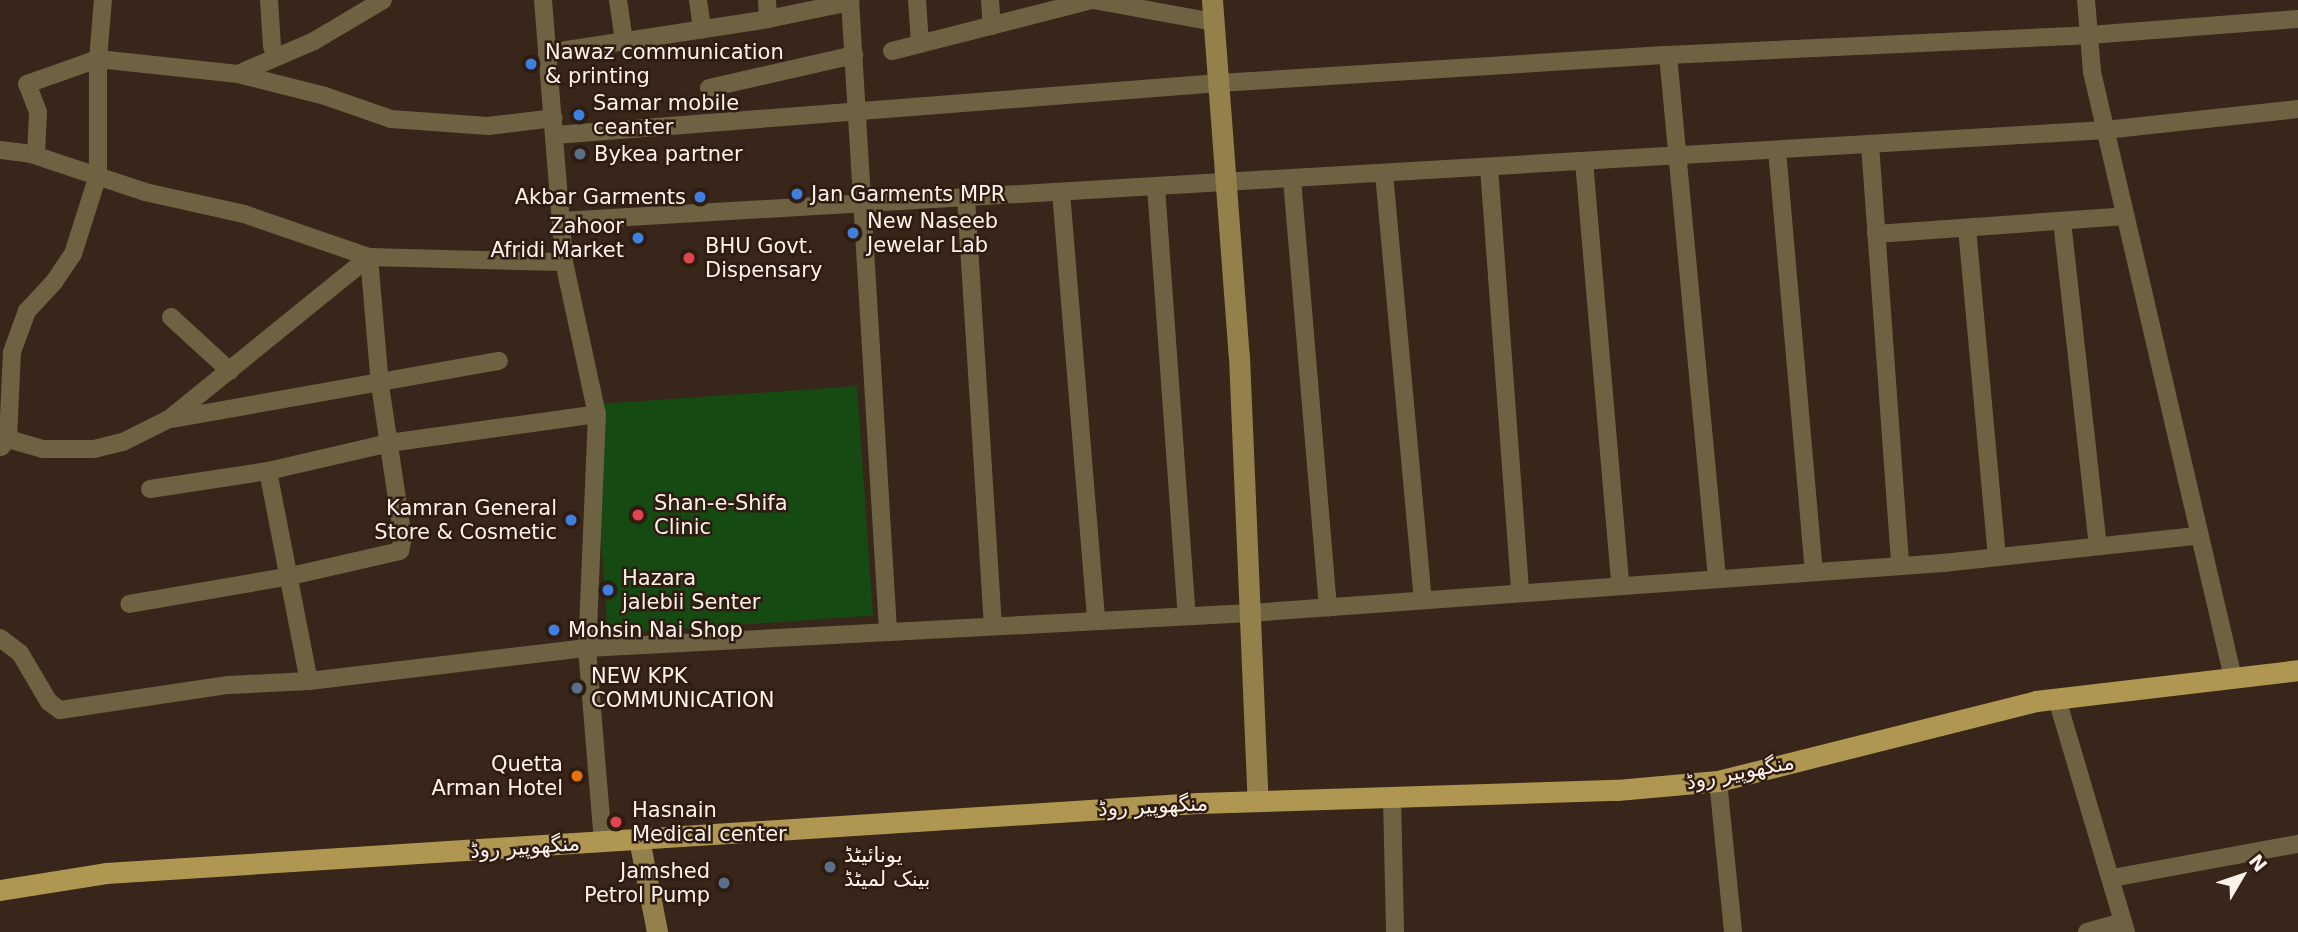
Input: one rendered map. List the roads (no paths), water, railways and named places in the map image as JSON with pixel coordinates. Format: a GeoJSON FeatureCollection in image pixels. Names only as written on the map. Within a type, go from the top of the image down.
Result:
{"type":"FeatureCollection","features":[{"type":"Feature","properties":{"kind":"main road","name":"منگھوپیر روڈ"},"geometry":{"type":"LineString","coordinates":[[0,890],[106,873],[639,839],[1258,801],[1617,790],[1718,781],[2036,701],[2298,670]]}},
{"type":"Feature","properties":{"kind":"street"},"geometry":{"type":"LineString","coordinates":[[103,0],[98,59],[98,175],[73,254],[54,282],[27,312],[12,352],[4,444],[42,449],[94,449],[123,442],[169,419],[369,257]]}},
{"type":"Feature","properties":{"kind":"street"},"geometry":{"type":"LineString","coordinates":[[269,0],[272,47]]}},
{"type":"Feature","properties":{"kind":"street"},"geometry":{"type":"LineString","coordinates":[[238,74],[314,41],[383,0]]}},
{"type":"Feature","properties":{"kind":"street"},"geometry":{"type":"LineString","coordinates":[[543,0],[564,262],[597,414],[587,648],[603,842]]}},
{"type":"Feature","properties":{"kind":"street"},"geometry":{"type":"LineString","coordinates":[[618,0],[624,41]]}},
{"type":"Feature","properties":{"kind":"street"},"geometry":{"type":"LineString","coordinates":[[698,0],[702,30]]}},
{"type":"Feature","properties":{"kind":"street"},"geometry":{"type":"LineString","coordinates":[[767,0],[768,19]]}},
{"type":"Feature","properties":{"kind":"street"},"geometry":{"type":"LineString","coordinates":[[918,0],[920,44]]}},
{"type":"Feature","properties":{"kind":"street"},"geometry":{"type":"LineString","coordinates":[[990,0],[992,26]]}},
{"type":"Feature","properties":{"kind":"street"},"geometry":{"type":"LineString","coordinates":[[892,51],[992,26],[1062,4],[1093,0],[1214,22]]}},
{"type":"Feature","properties":{"kind":"street"},"geometry":{"type":"LineString","coordinates":[[1212,0],[1239,356],[1258,801]]}},
{"type":"Feature","properties":{"kind":"street"},"geometry":{"type":"LineString","coordinates":[[2086,0],[2092,72],[2197,536],[2233,678]]}},
{"type":"Feature","properties":{"kind":"street"},"geometry":{"type":"LineString","coordinates":[[547,53],[768,19],[850,1],[888,630]]}},
{"type":"Feature","properties":{"kind":"street"},"geometry":{"type":"LineString","coordinates":[[36,155],[38,112],[27,84],[98,59],[238,74],[325,96],[391,120],[555,127],[858,112],[1219,83],[1668,55],[2089,35],[2298,19]]}},
{"type":"Feature","properties":{"kind":"street"},"geometry":{"type":"LineString","coordinates":[[709,88],[854,55]]}},
{"type":"Feature","properties":{"kind":"street"},"geometry":{"type":"LineString","coordinates":[[1668,55],[1717,578]]}},
{"type":"Feature","properties":{"kind":"street"},"geometry":{"type":"LineString","coordinates":[[561,221],[2105,130],[2298,109]]}},
{"type":"Feature","properties":{"kind":"street"},"geometry":{"type":"LineString","coordinates":[[1870,144],[1900,565]]}},
{"type":"Feature","properties":{"kind":"street"},"geometry":{"type":"LineString","coordinates":[[0,150],[36,155],[145,192],[244,214],[369,257],[564,262]]}},
{"type":"Feature","properties":{"kind":"street"},"geometry":{"type":"LineString","coordinates":[[1777,150],[1814,571]]}},
{"type":"Feature","properties":{"kind":"street"},"geometry":{"type":"LineString","coordinates":[[1584,161],[1620,585]]}},
{"type":"Feature","properties":{"kind":"street"},"geometry":{"type":"LineString","coordinates":[[1489,167],[1520,592]]}},
{"type":"Feature","properties":{"kind":"street"},"geometry":{"type":"LineString","coordinates":[[1384,173],[1423,599]]}},
{"type":"Feature","properties":{"kind":"street"},"geometry":{"type":"LineString","coordinates":[[1292,179],[1328,607]]}},
{"type":"Feature","properties":{"kind":"street"},"geometry":{"type":"LineString","coordinates":[[1156,187],[1187,616]]}},
{"type":"Feature","properties":{"kind":"street"},"geometry":{"type":"LineString","coordinates":[[1061,192],[1096,620]]}},
{"type":"Feature","properties":{"kind":"street"},"geometry":{"type":"LineString","coordinates":[[966,198],[993,625]]}},
{"type":"Feature","properties":{"kind":"street"},"geometry":{"type":"LineString","coordinates":[[1877,234],[2125,216]]}},
{"type":"Feature","properties":{"kind":"street"},"geometry":{"type":"LineString","coordinates":[[2062,221],[2098,546]]}},
{"type":"Feature","properties":{"kind":"street"},"geometry":{"type":"LineString","coordinates":[[1966,228],[1997,557]]}},
{"type":"Feature","properties":{"kind":"street"},"geometry":{"type":"LineString","coordinates":[[129,604],[291,576],[400,551],[403,543],[380,385],[369,257]]}},
{"type":"Feature","properties":{"kind":"street"},"geometry":{"type":"LineString","coordinates":[[171,317],[230,371]]}},
{"type":"Feature","properties":{"kind":"street"},"geometry":{"type":"LineString","coordinates":[[169,419],[380,385],[499,361]]}},
{"type":"Feature","properties":{"kind":"street"},"geometry":{"type":"LineString","coordinates":[[150,489],[268,471],[389,443],[597,414]]}},
{"type":"Feature","properties":{"kind":"street"},"geometry":{"type":"LineString","coordinates":[[268,471],[291,576],[309,681]]}},
{"type":"Feature","properties":{"kind":"street"},"geometry":{"type":"LineString","coordinates":[[0,638],[20,653],[50,702],[60,710],[228,685],[309,681],[587,648],[888,630],[1250,613],[1900,565],[2197,536]]}},
{"type":"Feature","properties":{"kind":"street"},"geometry":{"type":"LineString","coordinates":[[2057,699],[2125,927],[2087,932]]}},
{"type":"Feature","properties":{"kind":"street"},"geometry":{"type":"LineString","coordinates":[[1718,781],[1733,932]]}},
{"type":"Feature","properties":{"kind":"street"},"geometry":{"type":"LineString","coordinates":[[1392,797],[1395,932]]}},
{"type":"Feature","properties":{"kind":"street"},"geometry":{"type":"LineString","coordinates":[[639,839],[657,932]]}},
{"type":"Feature","properties":{"kind":"street"},"geometry":{"type":"LineString","coordinates":[[2112,878],[2298,844]]}},
{"type":"Feature","properties":{"kind":"place","name":"Nawaz communication & printing"},"geometry":{"type":"Point","coordinates":[531,64]}},
{"type":"Feature","properties":{"kind":"place","name":"Samar mobile ceanter"},"geometry":{"type":"Point","coordinates":[579,115]}},
{"type":"Feature","properties":{"kind":"place","name":"Bykea partner"},"geometry":{"type":"Point","coordinates":[580,154]}},
{"type":"Feature","properties":{"kind":"place","name":"Jan Garments MPR"},"geometry":{"type":"Point","coordinates":[797,194]}},
{"type":"Feature","properties":{"kind":"place","name":"Akbar Garments"},"geometry":{"type":"Point","coordinates":[700,197]}},
{"type":"Feature","properties":{"kind":"place","name":"New Naseeb Jewelar Lab"},"geometry":{"type":"Point","coordinates":[853,233]}},
{"type":"Feature","properties":{"kind":"place","name":"Zahoor Afridi Market"},"geometry":{"type":"Point","coordinates":[638,238]}},
{"type":"Feature","properties":{"kind":"place","name":"BHU Govt. Dispensary"},"geometry":{"type":"Point","coordinates":[689,258]}},
{"type":"Feature","properties":{"kind":"place","name":"Shan-e-Shifa Clinic"},"geometry":{"type":"Point","coordinates":[638,515]}},
{"type":"Feature","properties":{"kind":"place","name":"Kamran General Store & Cosmetic"},"geometry":{"type":"Point","coordinates":[571,520]}},
{"type":"Feature","properties":{"kind":"place","name":"Hazara jalebii Senter"},"geometry":{"type":"Point","coordinates":[608,590]}},
{"type":"Feature","properties":{"kind":"place","name":"Mohsin Nai Shop"},"geometry":{"type":"Point","coordinates":[554,630]}},
{"type":"Feature","properties":{"kind":"place","name":"NEW KPK COMMUNICATION"},"geometry":{"type":"Point","coordinates":[577,688]}},
{"type":"Feature","properties":{"kind":"place","name":"Quetta Arman Hotel"},"geometry":{"type":"Point","coordinates":[577,776]}},
{"type":"Feature","properties":{"kind":"place","name":"Hasnain Medical center"},"geometry":{"type":"Point","coordinates":[616,822]}},
{"type":"Feature","properties":{"kind":"place","name":"یونائیٹڈ بینک لمیٹڈ"},"geometry":{"type":"Point","coordinates":[830,867]}},
{"type":"Feature","properties":{"kind":"place","name":"Jamshed Petrol Pump"},"geometry":{"type":"Point","coordinates":[724,883]}}]}
